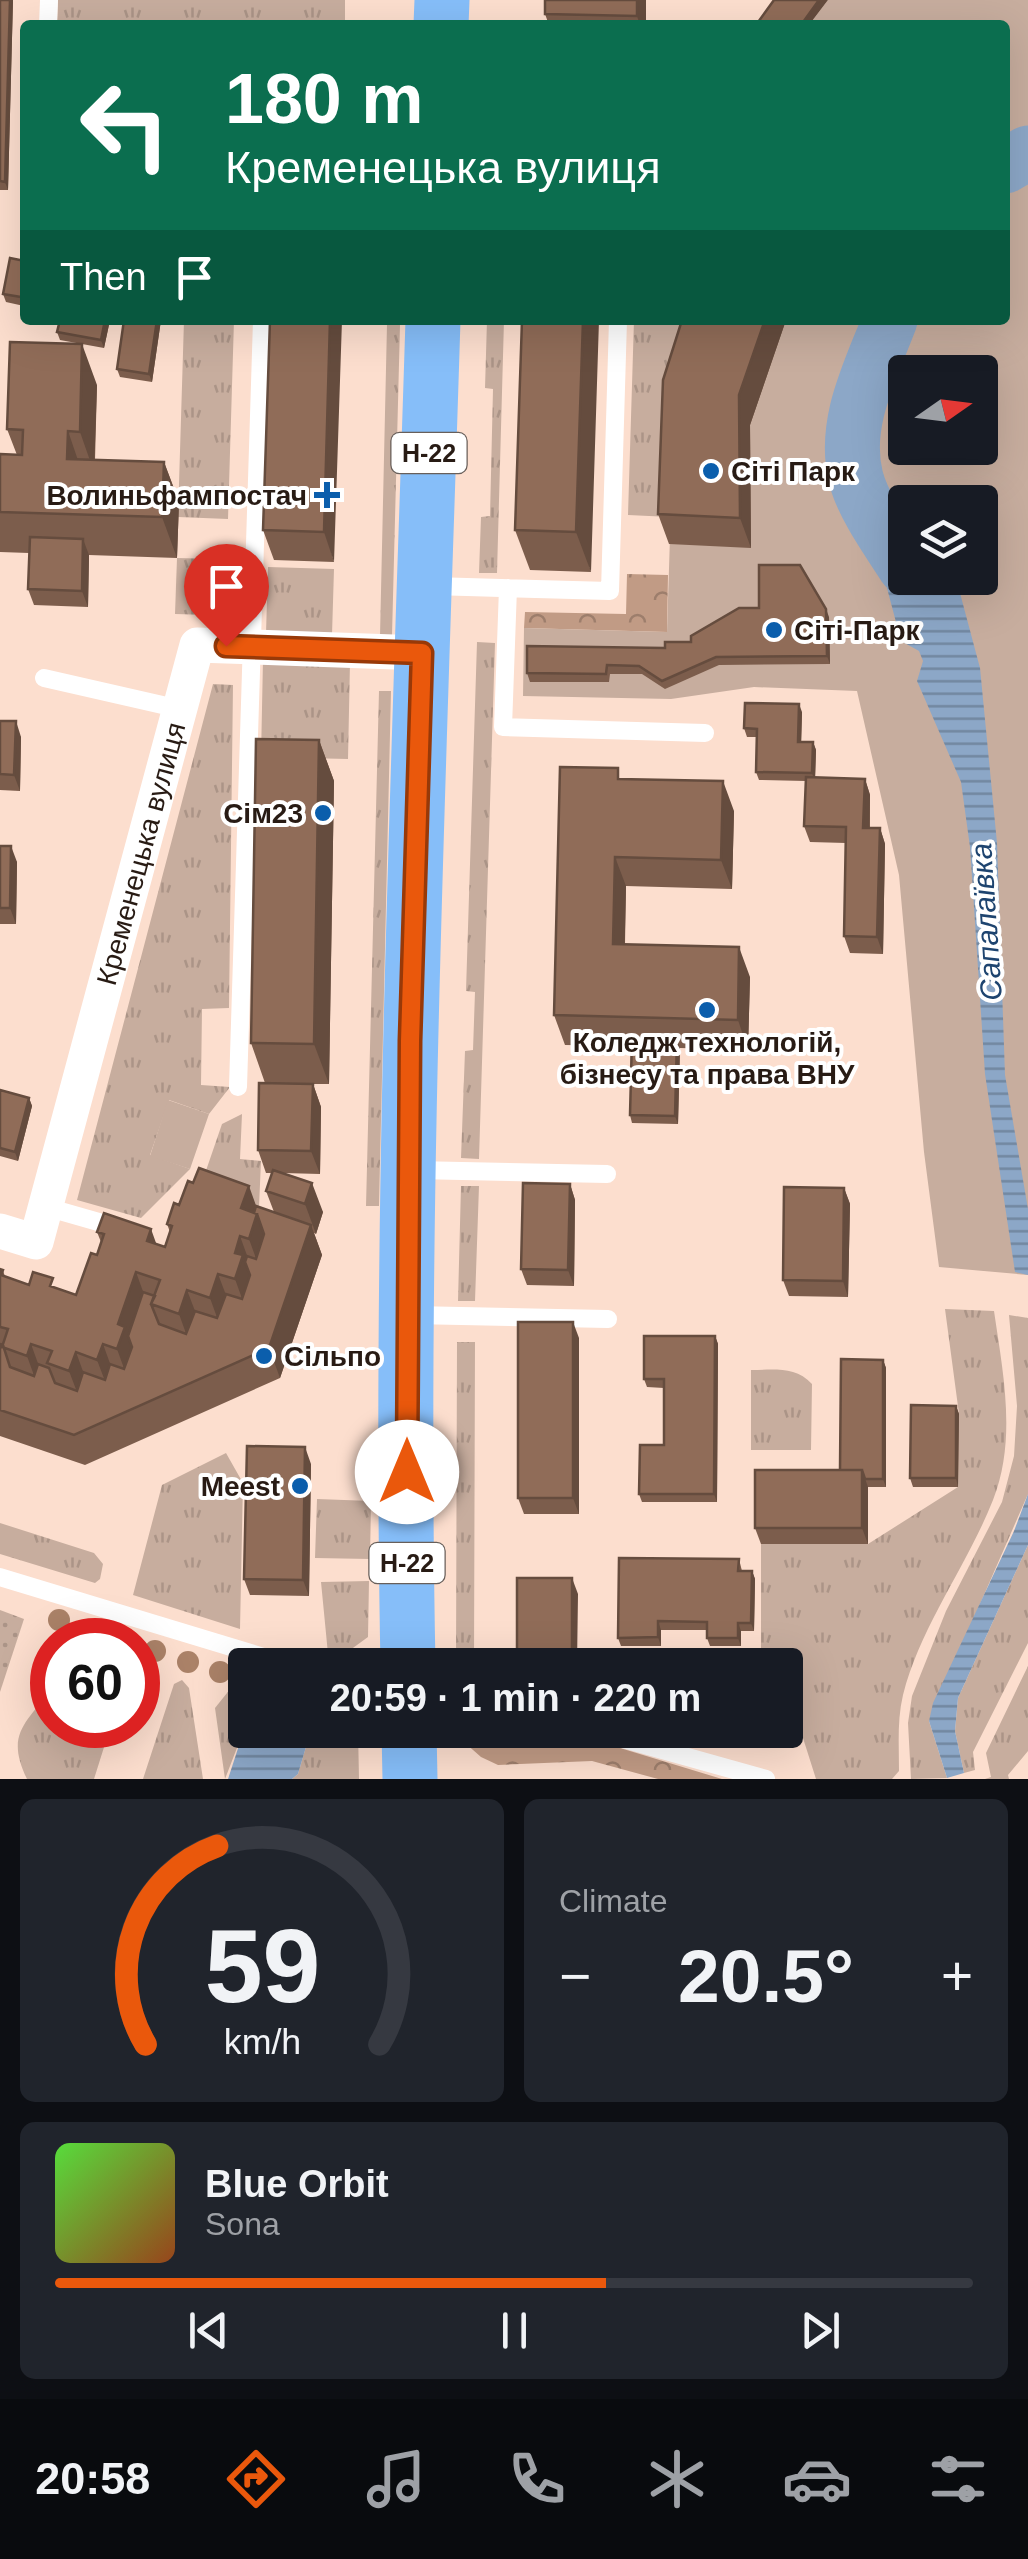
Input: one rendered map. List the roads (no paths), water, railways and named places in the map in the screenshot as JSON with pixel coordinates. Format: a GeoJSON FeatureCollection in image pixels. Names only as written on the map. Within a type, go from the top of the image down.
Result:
{"type":"FeatureCollection","features":[{"type":"Feature","properties":{"kind":"main road","name":"Н-22"},"geometry":{"type":"LineString","coordinates":[[408,1648],[406,1315],[432,325]]}},
{"type":"Feature","properties":{"kind":"main road"},"geometry":{"type":"LineString","coordinates":[[409,1748],[410,1779]]}},
{"type":"Feature","properties":{"kind":"street","name":"Кременецька вулиця"},"geometry":{"type":"LineString","coordinates":[[0,1231],[36,1242],[198,645],[422,653]]}},
{"type":"Feature","properties":{"kind":"lane"},"geometry":{"type":"LineString","coordinates":[[238,1086],[262,325]]}},
{"type":"Feature","properties":{"kind":"lane"},"geometry":{"type":"LineString","coordinates":[[425,586],[610,591],[618,325]]}},
{"type":"Feature","properties":{"kind":"lane"},"geometry":{"type":"LineString","coordinates":[[508,588],[502,726],[705,733]]}},
{"type":"Feature","properties":{"kind":"lane"},"geometry":{"type":"LineString","coordinates":[[44,678],[180,708]]}},
{"type":"Feature","properties":{"kind":"lane"},"geometry":{"type":"LineString","coordinates":[[409,1170],[607,1174]]}},
{"type":"Feature","properties":{"kind":"lane"},"geometry":{"type":"LineString","coordinates":[[46,1207],[144,1236]]}},
{"type":"Feature","properties":{"kind":"lane"},"geometry":{"type":"LineString","coordinates":[[406,1315],[608,1319]]}},
{"type":"Feature","properties":{"kind":"lane"},"geometry":{"type":"LineString","coordinates":[[0,1577],[234,1648]]}},
{"type":"Feature","properties":{"kind":"lane"},"geometry":{"type":"LineString","coordinates":[[655,1748],[766,1779]]}},
{"type":"Feature","properties":{"kind":"water"},"geometry":{"type":"Polygon","coordinates":[[[867,495],[888,527],[888,592],[874,539],[855,497],[867,495]]]}},
{"type":"Feature","properties":{"kind":"water"},"geometry":{"type":"Polygon","coordinates":[[[889,595],[961,595],[980,668],[997,843],[1005,1075],[1028,1209],[1028,1275],[1015,1272],[985,1074],[970,847],[961,782],[917,681],[923,661],[919,651],[901,641],[889,595]]]}},
{"type":"Feature","properties":{"kind":"water"},"geometry":{"type":"Polygon","coordinates":[[[1028,1494],[1028,1545],[958,1698],[955,1731],[964,1773],[947,1778],[929,1721],[933,1703],[1028,1494]]]}},
{"type":"Feature","properties":{"kind":"water"},"geometry":{"type":"Polygon","coordinates":[[[238,1748],[306,1748],[298,1774],[292,1779],[228,1779],[238,1748]]]}},
{"type":"Feature","properties":{"kind":"waterway","name":"Сапалаївка"},"geometry":{"type":"LineString","coordinates":[[1010,163],[1028,153]]}},
{"type":"Feature","properties":{"kind":"waterway","name":"Сапалаївка"},"geometry":{"type":"LineString","coordinates":[[888,325],[861,397],[853,457],[864,500],[888,541]]}},
{"type":"Feature","properties":{"kind":"place","name":"Сіті Парк"},"geometry":{"type":"Point","coordinates":[711,471]}},
{"type":"Feature","properties":{"kind":"place","name":"Волиньфампостач"},"geometry":{"type":"Point","coordinates":[327,495]}},
{"type":"Feature","properties":{"kind":"place","name":"Сіті-Парк"},"geometry":{"type":"Point","coordinates":[774,630]}},
{"type":"Feature","properties":{"kind":"place","name":"Сім23"},"geometry":{"type":"Point","coordinates":[323,813]}},
{"type":"Feature","properties":{"kind":"place","name":"Коледж технологій, бізнесу та права ВНУ"},"geometry":{"type":"Point","coordinates":[707,1010]}},
{"type":"Feature","properties":{"kind":"place","name":"Сільпо"},"geometry":{"type":"Point","coordinates":[264,1356]}},
{"type":"Feature","properties":{"kind":"place","name":"Meest"},"geometry":{"type":"Point","coordinates":[300,1486]}}]}
